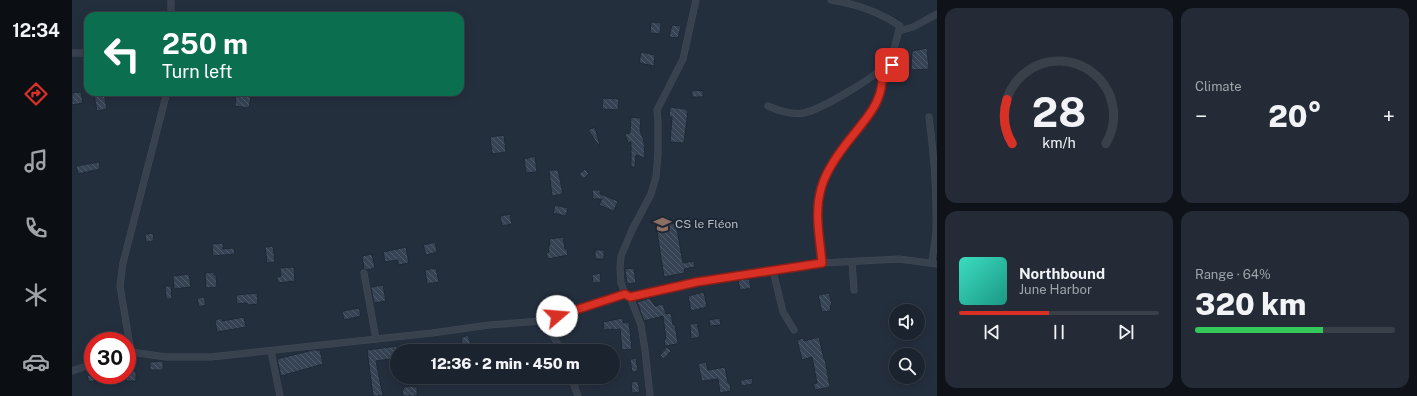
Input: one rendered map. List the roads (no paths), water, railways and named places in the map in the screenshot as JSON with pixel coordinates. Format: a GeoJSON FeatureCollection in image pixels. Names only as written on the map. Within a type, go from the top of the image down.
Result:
{"type":"FeatureCollection","features":[{"type":"Feature","properties":{"kind":"street"},"geometry":{"type":"LineString","coordinates":[[171,0],[171,12]]}},
{"type":"Feature","properties":{"kind":"street"},"geometry":{"type":"LineString","coordinates":[[650,396],[641,325],[621,283],[621,256],[632,230],[651,194],[656,177],[658,153],[657,110],[683,59],[696,0]]}},
{"type":"Feature","properties":{"kind":"street"},"geometry":{"type":"LineString","coordinates":[[822,263],[818,218],[820,190],[830,168],[845,145],[872,111],[881,91],[882,81],[891,73],[892,57],[900,26],[889,18],[862,6],[831,0]]}},
{"type":"Feature","properties":{"kind":"street"},"geometry":{"type":"LineString","coordinates":[[899,31],[914,27],[937,14]]}},
{"type":"Feature","properties":{"kind":"street"},"geometry":{"type":"LineString","coordinates":[[72,53],[84,53]]}},
{"type":"Feature","properties":{"kind":"street"},"geometry":{"type":"LineString","coordinates":[[768,106],[784,112],[803,113],[819,108],[870,77],[885,66],[892,57]]}},
{"type":"Feature","properties":{"kind":"street"},"geometry":{"type":"LineString","coordinates":[[126,332],[120,286],[123,263],[166,96]]}},
{"type":"Feature","properties":{"kind":"street"},"geometry":{"type":"LineString","coordinates":[[136,353],[166,357],[211,357],[432,334],[489,325],[542,321],[628,296],[697,282],[822,263],[899,258],[934,264],[936,232],[935,180],[929,117]]}},
{"type":"Feature","properties":{"kind":"street"},"geometry":{"type":"LineString","coordinates":[[852,262],[854,290]]}},
{"type":"Feature","properties":{"kind":"street"},"geometry":{"type":"LineString","coordinates":[[773,271],[783,312],[794,330]]}},
{"type":"Feature","properties":{"kind":"street"},"geometry":{"type":"LineString","coordinates":[[364,273],[376,340]]}},
{"type":"Feature","properties":{"kind":"street"},"geometry":{"type":"LineString","coordinates":[[542,321],[558,344]]}},
{"type":"Feature","properties":{"kind":"street"},"geometry":{"type":"LineString","coordinates":[[271,351],[280,396]]}},
{"type":"Feature","properties":{"kind":"street"},"geometry":{"type":"LineString","coordinates":[[72,371],[84,367]]}},
{"type":"Feature","properties":{"kind":"street"},"geometry":{"type":"LineString","coordinates":[[574,384],[578,396]]}},
{"type":"Feature","properties":{"kind":"place","name":"CS le Fléon"},"geometry":{"type":"Point","coordinates":[662,224]}}]}
